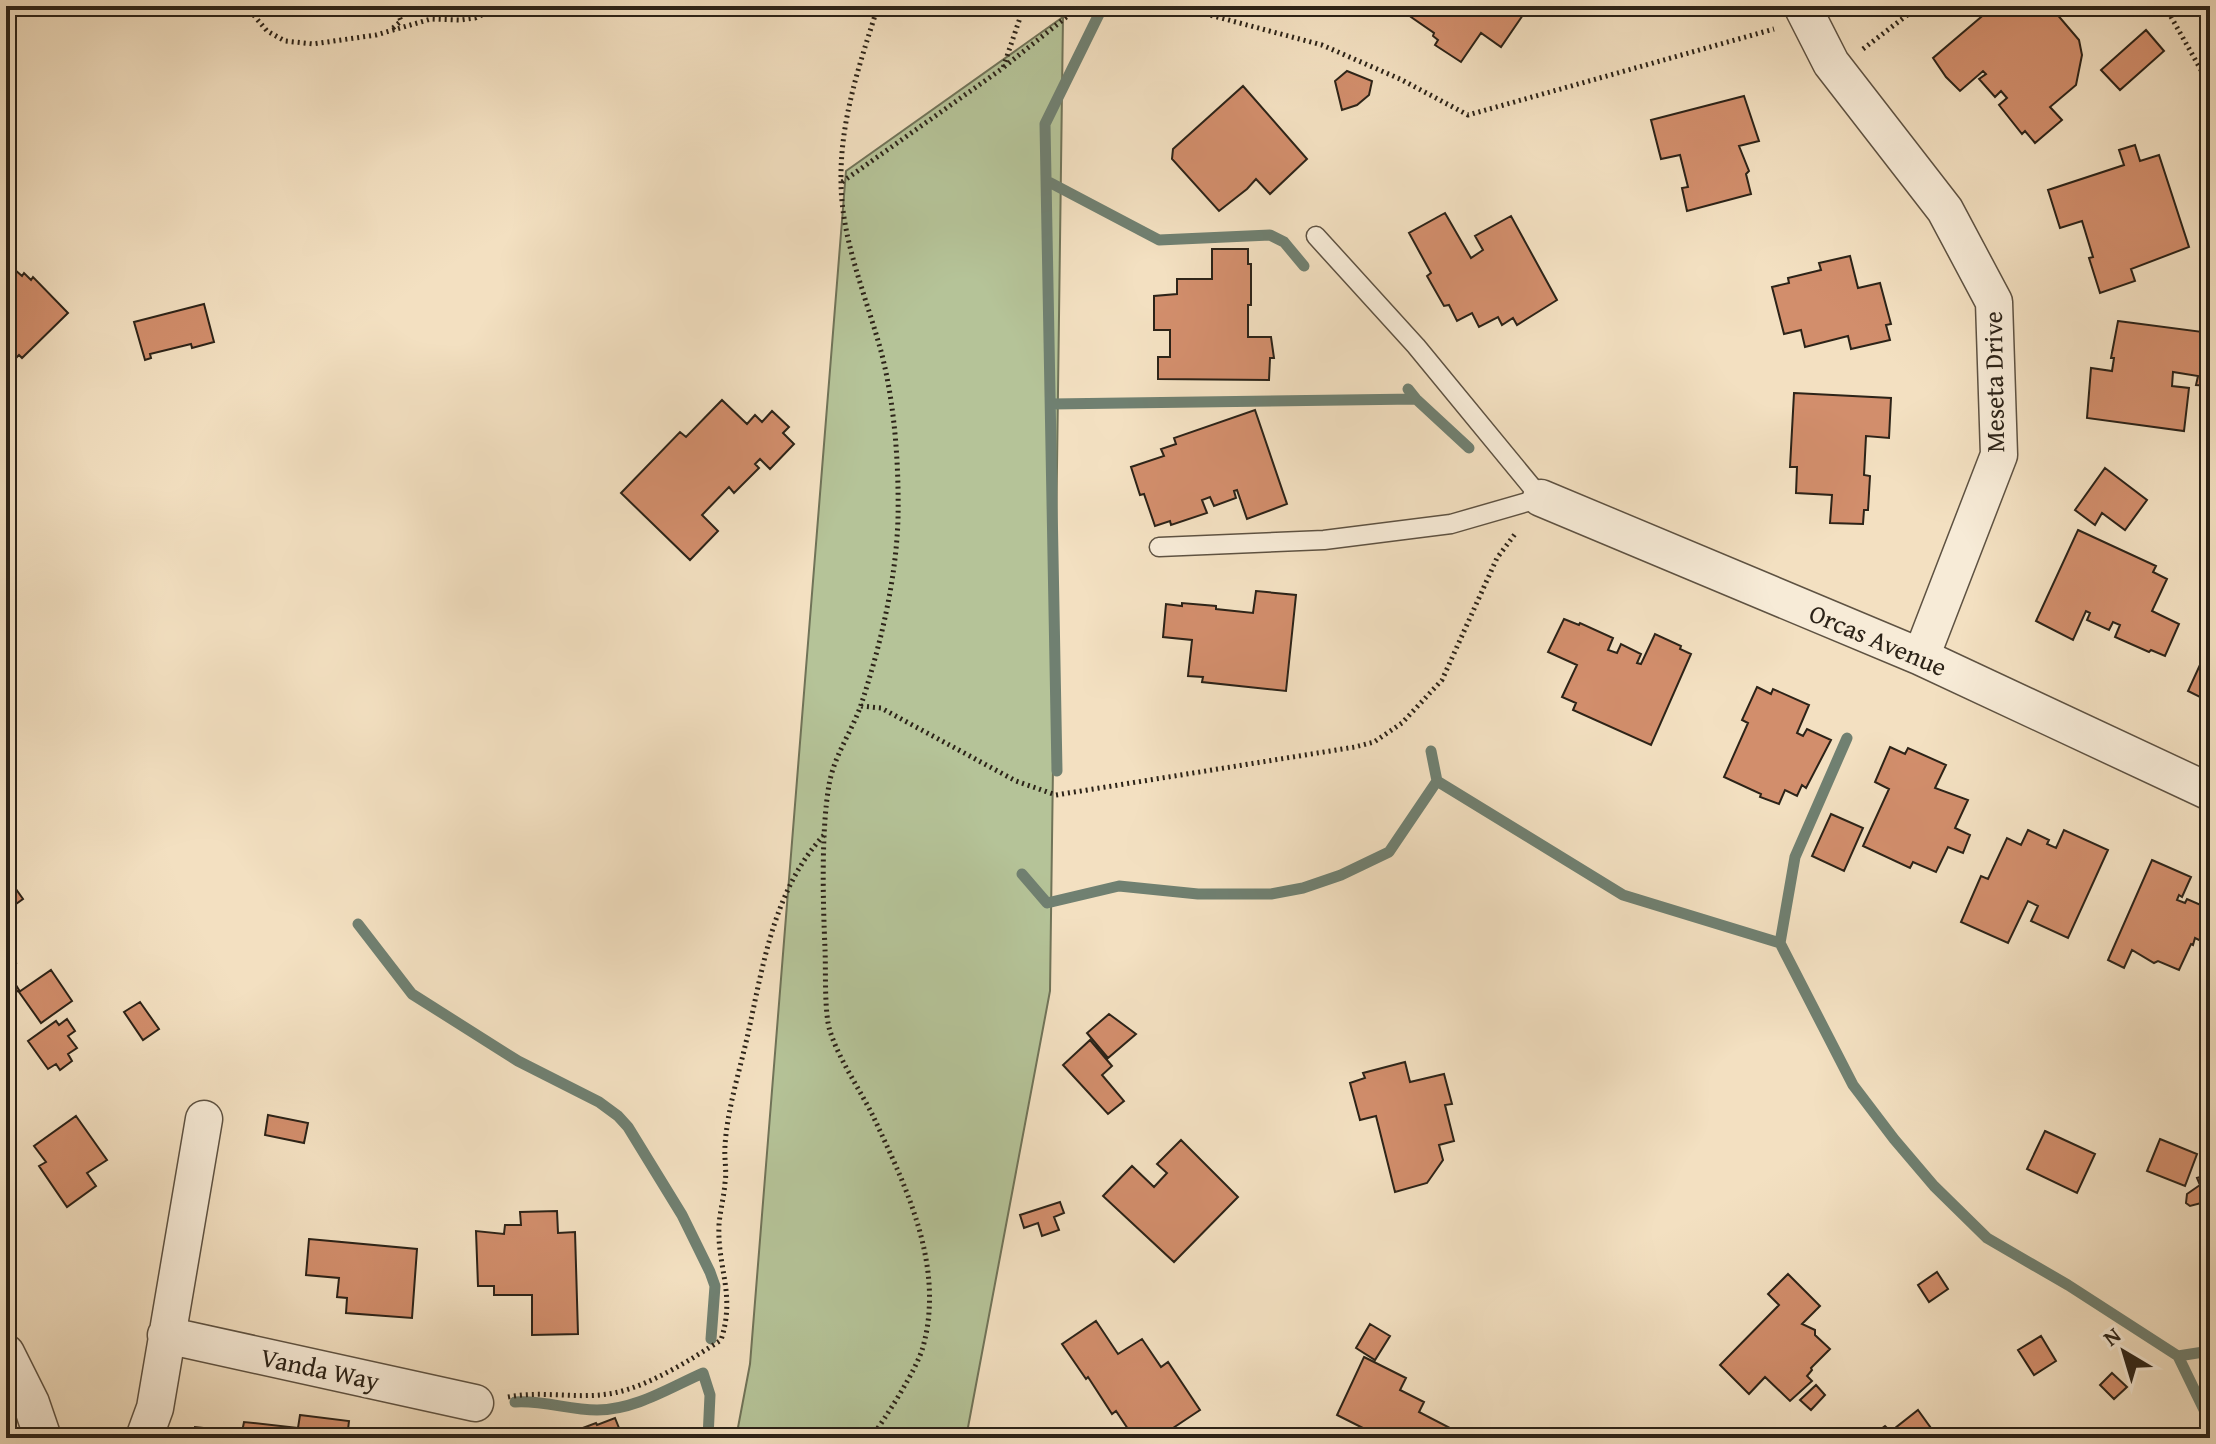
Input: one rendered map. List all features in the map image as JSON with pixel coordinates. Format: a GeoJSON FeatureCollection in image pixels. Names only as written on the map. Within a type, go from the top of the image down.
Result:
{"type":"FeatureCollection","features":[{"type":"Feature","properties":{"kind":"street","name":"Meseta Drive"},"geometry":{"type":"LineString","coordinates":[[1806,12],[1837,70],[1945,210],[1994,302],[1999,455],[1921,657]]}},
{"type":"Feature","properties":{"kind":"street","name":"Orcas Avenue"},"geometry":{"type":"LineString","coordinates":[[1541,498],[1921,657],[2210,792]]}},
{"type":"Feature","properties":{"kind":"street"},"geometry":{"type":"LineString","coordinates":[[144,1438],[155,1408],[204,1119]]}},
{"type":"Feature","properties":{"kind":"street","name":"Vanda Way"},"geometry":{"type":"LineString","coordinates":[[166,1335],[475,1403]]}},
{"type":"Feature","properties":{"kind":"street"},"geometry":{"type":"LineString","coordinates":[[6,1353],[31,1403],[43,1438]]}},
{"type":"Feature","properties":{"kind":"lane"},"geometry":{"type":"LineString","coordinates":[[1159,547],[1324,540],[1451,524],[1541,498],[1416,346],[1316,236]]}},
{"type":"Feature","properties":{"kind":"path"},"geometry":{"type":"LineString","coordinates":[[246,6],[267,31],[285,41],[313,44],[389,31],[431,19],[460,20],[475,18],[498,8],[540,6]]}},
{"type":"Feature","properties":{"kind":"path"},"geometry":{"type":"LineString","coordinates":[[389,31],[401,21],[395,6]]}},
{"type":"Feature","properties":{"kind":"path"},"geometry":{"type":"LineString","coordinates":[[871,1438],[922,1349],[930,1291],[927,1256],[913,1208],[874,1118],[830,1030],[825,942],[825,833],[829,783],[842,744],[861,706],[895,570],[898,516],[894,428],[883,360],[847,233],[841,183],[850,97],[878,6]]}},
{"type":"Feature","properties":{"kind":"path"},"geometry":{"type":"LineString","coordinates":[[1003,68],[1024,6]]}},
{"type":"Feature","properties":{"kind":"path"},"geometry":{"type":"LineString","coordinates":[[841,183],[1003,68],[1080,6]]}},
{"type":"Feature","properties":{"kind":"path"},"geometry":{"type":"LineString","coordinates":[[1176,6],[1322,45],[1400,79],[1468,115],[1806,12]]}},
{"type":"Feature","properties":{"kind":"path"},"geometry":{"type":"LineString","coordinates":[[1837,70],[1919,6]]}},
{"type":"Feature","properties":{"kind":"path"},"geometry":{"type":"LineString","coordinates":[[2165,6],[2210,86]]}},
{"type":"Feature","properties":{"kind":"path"},"geometry":{"type":"LineString","coordinates":[[861,706],[881,708],[1016,781],[1056,795],[1374,742],[1402,723],[1442,680],[1497,558],[1541,498]]}},
{"type":"Feature","properties":{"kind":"path"},"geometry":{"type":"LineString","coordinates":[[475,1403],[523,1394],[614,1393],[640,1385],[721,1340],[726,1324],[728,1287],[718,1247],[720,1212],[726,1182],[725,1144],[741,1063],[780,905],[806,855],[825,833]]}},
{"type":"Feature","properties":{"kind":"green space"},"geometry":{"type":"Polygon","coordinates":[[[1063,17],[1050,991],[966,1438],[736,1438],[750,1364],[846,171],[1063,17]]]}},
{"type":"Feature","properties":{"kind":"building"},"geometry":{"type":"Polygon","coordinates":[[[1522,6],[1520,9],[1525,12],[1501,47],[1481,33],[1461,62],[1435,45],[1438,40],[1434,33],[1411,17],[1413,14],[1403,7],[1522,6]]]}},
{"type":"Feature","properties":{"kind":"building"},"geometry":{"type":"Polygon","coordinates":[[[1994,6],[2050,6],[2079,40],[2082,55],[2076,85],[2050,107],[2062,120],[2035,143],[2025,131],[2022,134],[1999,105],[2007,98],[2001,91],[1995,97],[1979,79],[1986,74],[1983,71],[1960,91],[1933,58],[1994,6]]]}},
{"type":"Feature","properties":{"kind":"building"},"geometry":{"type":"Polygon","coordinates":[[[2146,30],[2164,51],[2120,90],[2101,70],[2146,30]]]}},
{"type":"Feature","properties":{"kind":"building"},"geometry":{"type":"Polygon","coordinates":[[[1347,71],[1372,81],[1369,95],[1357,105],[1342,110],[1335,81],[1347,71]]]}},
{"type":"Feature","properties":{"kind":"building"},"geometry":{"type":"Polygon","coordinates":[[[1243,86],[1307,159],[1270,194],[1256,179],[1219,211],[1172,159],[1173,149],[1243,86]]]}},
{"type":"Feature","properties":{"kind":"building"},"geometry":{"type":"Polygon","coordinates":[[[1744,96],[1759,141],[1739,146],[1749,171],[1746,174],[1751,194],[1687,211],[1682,188],[1688,187],[1680,155],[1661,159],[1651,120],[1744,96]]]}},
{"type":"Feature","properties":{"kind":"building"},"geometry":{"type":"Polygon","coordinates":[[[2135,145],[2140,161],[2159,155],[2189,247],[2131,269],[2135,281],[2100,293],[2082,221],[2060,228],[2048,190],[2124,165],[2119,150],[2135,145]]]}},
{"type":"Feature","properties":{"kind":"building"},"geometry":{"type":"Polygon","coordinates":[[[1445,213],[1471,258],[1483,250],[1475,236],[1511,216],[1557,300],[1517,325],[1513,318],[1502,325],[1498,317],[1479,327],[1472,313],[1457,321],[1449,305],[1444,306],[1427,276],[1431,273],[1409,233],[1445,213]]]}},
{"type":"Feature","properties":{"kind":"building"},"geometry":{"type":"Polygon","coordinates":[[[1212,249],[1248,249],[1251,305],[1248,305],[1248,337],[1271,337],[1274,358],[1270,358],[1269,380],[1158,379],[1158,357],[1170,357],[1170,330],[1154,330],[1154,296],[1177,294],[1177,279],[1212,279],[1212,249]]]}},
{"type":"Feature","properties":{"kind":"building"},"geometry":{"type":"Polygon","coordinates":[[[1850,256],[1858,288],[1880,283],[1891,324],[1886,325],[1890,340],[1851,349],[1848,336],[1805,347],[1801,330],[1784,334],[1772,287],[1789,283],[1788,278],[1821,270],[1819,263],[1850,256]]]}},
{"type":"Feature","properties":{"kind":"building"},"geometry":{"type":"Polygon","coordinates":[[[6,262],[22,276],[24,273],[31,280],[33,277],[68,313],[22,358],[19,355],[6,368],[6,262]]]}},
{"type":"Feature","properties":{"kind":"building"},"geometry":{"type":"Polygon","coordinates":[[[204,304],[214,342],[150,354],[151,358],[145,360],[134,322],[204,304]]]}},
{"type":"Feature","properties":{"kind":"building"},"geometry":{"type":"Polygon","coordinates":[[[2118,321],[2202,332],[2203,328],[2210,328],[2210,386],[2196,385],[2198,376],[2173,372],[2172,386],[2189,388],[2184,431],[2087,418],[2091,368],[2112,371],[2114,358],[2111,358],[2118,321]]]}},
{"type":"Feature","properties":{"kind":"building"},"geometry":{"type":"Polygon","coordinates":[[[1794,393],[1891,398],[1889,438],[1866,436],[1864,475],[1870,476],[1868,510],[1864,510],[1863,524],[1830,523],[1832,495],[1796,493],[1797,467],[1790,467],[1794,393]]]}},
{"type":"Feature","properties":{"kind":"building"},"geometry":{"type":"Polygon","coordinates":[[[722,400],[747,424],[755,415],[762,422],[772,411],[789,427],[783,433],[794,444],[770,469],[760,459],[755,464],[759,468],[734,493],[729,487],[702,515],[718,531],[690,560],[621,493],[680,432],[686,437],[722,400]]]}},
{"type":"Feature","properties":{"kind":"building"},"geometry":{"type":"Polygon","coordinates":[[[1255,410],[1287,504],[1247,519],[1237,490],[1234,491],[1236,498],[1214,506],[1210,497],[1202,500],[1207,513],[1171,525],[1170,521],[1155,526],[1131,467],[1164,456],[1161,449],[1176,444],[1174,438],[1255,410]]]}},
{"type":"Feature","properties":{"kind":"building"},"geometry":{"type":"Polygon","coordinates":[[[2105,468],[2147,500],[2125,530],[2102,513],[2095,525],[2075,510],[2105,468]]]}},
{"type":"Feature","properties":{"kind":"building"},"geometry":{"type":"Polygon","coordinates":[[[2078,530],[2156,566],[2153,572],[2167,579],[2152,611],[2179,624],[2165,656],[2115,637],[2120,625],[2113,622],[2109,630],[2087,620],[2090,613],[2086,611],[2073,640],[2036,621],[2078,530]]]}},
{"type":"Feature","properties":{"kind":"building"},"geometry":{"type":"Polygon","coordinates":[[[1256,591],[1296,595],[1286,691],[1202,682],[1203,677],[1188,676],[1192,640],[1163,637],[1166,604],[1216,606],[1216,609],[1253,613],[1256,591]]]}},
{"type":"Feature","properties":{"kind":"building"},"geometry":{"type":"Polygon","coordinates":[[[1564,619],[1613,638],[1608,650],[1617,653],[1621,644],[1641,654],[1637,663],[1641,664],[1655,634],[1691,654],[1651,745],[1573,710],[1576,703],[1562,697],[1577,665],[1548,652],[1564,619]]]}},
{"type":"Feature","properties":{"kind":"building"},"geometry":{"type":"Polygon","coordinates":[[[2210,643],[2210,702],[2188,691],[2210,643]]]}},
{"type":"Feature","properties":{"kind":"building"},"geometry":{"type":"Polygon","coordinates":[[[1757,687],[1771,694],[1773,689],[1809,705],[1797,733],[1803,736],[1807,729],[1831,740],[1806,788],[1802,785],[1797,796],[1785,790],[1779,804],[1724,777],[1748,723],[1742,720],[1757,687]]]}},
{"type":"Feature","properties":{"kind":"building"},"geometry":{"type":"Polygon","coordinates":[[[1890,747],[1905,754],[1908,748],[1946,765],[1935,788],[1968,800],[1955,828],[1970,835],[1963,853],[1948,847],[1936,872],[1913,862],[1910,868],[1863,846],[1889,789],[1875,782],[1890,747]]]}},
{"type":"Feature","properties":{"kind":"building"},"geometry":{"type":"Polygon","coordinates":[[[1831,814],[1863,828],[1844,871],[1812,856],[1831,814]]]}},
{"type":"Feature","properties":{"kind":"building"},"geometry":{"type":"Polygon","coordinates":[[[2028,830],[2049,840],[2047,844],[2056,848],[2064,830],[2108,850],[2068,938],[2031,921],[2038,906],[2028,901],[2008,943],[1961,922],[1981,876],[1988,879],[2007,838],[2021,845],[2028,830]]]}},
{"type":"Feature","properties":{"kind":"building"},"geometry":{"type":"Polygon","coordinates":[[[2152,860],[2191,877],[2182,897],[2179,895],[2177,900],[2185,903],[2187,899],[2210,909],[2210,920],[2201,941],[2195,938],[2179,970],[2158,961],[2154,963],[2132,950],[2124,968],[2108,960],[2152,860]]]}},
{"type":"Feature","properties":{"kind":"building"},"geometry":{"type":"Polygon","coordinates":[[[6,875],[23,899],[6,911],[6,875]]]}},
{"type":"Feature","properties":{"kind":"building"},"geometry":{"type":"Polygon","coordinates":[[[6,948],[16,963],[6,969],[6,948]]]}},
{"type":"Feature","properties":{"kind":"building"},"geometry":{"type":"Polygon","coordinates":[[[6,969],[19,990],[6,999],[6,969]]]}},
{"type":"Feature","properties":{"kind":"building"},"geometry":{"type":"Polygon","coordinates":[[[51,970],[72,1001],[41,1023],[19,992],[51,970]]]}},
{"type":"Feature","properties":{"kind":"building"},"geometry":{"type":"Polygon","coordinates":[[[140,1002],[159,1029],[143,1040],[124,1012],[140,1002]]]}},
{"type":"Feature","properties":{"kind":"building"},"geometry":{"type":"Polygon","coordinates":[[[1109,1014],[1136,1034],[1108,1058],[1087,1033],[1109,1014]]]}},
{"type":"Feature","properties":{"kind":"building"},"geometry":{"type":"Polygon","coordinates":[[[67,1019],[75,1031],[68,1036],[77,1048],[68,1054],[72,1061],[60,1070],[56,1064],[48,1069],[28,1041],[56,1021],[59,1025],[67,1019]]]}},
{"type":"Feature","properties":{"kind":"building"},"geometry":{"type":"Polygon","coordinates":[[[1090,1040],[1112,1066],[1102,1075],[1124,1101],[1108,1114],[1063,1065],[1090,1040]]]}},
{"type":"Feature","properties":{"kind":"building"},"geometry":{"type":"Polygon","coordinates":[[[1405,1062],[1410,1082],[1444,1074],[1452,1104],[1445,1105],[1454,1141],[1439,1145],[1443,1160],[1427,1183],[1395,1192],[1376,1116],[1360,1120],[1350,1083],[1365,1078],[1363,1073],[1405,1062]]]}},
{"type":"Feature","properties":{"kind":"building"},"geometry":{"type":"Polygon","coordinates":[[[268,1115],[308,1123],[304,1143],[265,1135],[268,1115]]]}},
{"type":"Feature","properties":{"kind":"building"},"geometry":{"type":"Polygon","coordinates":[[[76,1116],[107,1160],[87,1173],[96,1186],[67,1207],[39,1166],[46,1162],[34,1146],[76,1116]]]}},
{"type":"Feature","properties":{"kind":"building"},"geometry":{"type":"Polygon","coordinates":[[[2045,1131],[2095,1154],[2077,1193],[2027,1169],[2045,1131]]]}},
{"type":"Feature","properties":{"kind":"building"},"geometry":{"type":"Polygon","coordinates":[[[2160,1139],[2197,1154],[2185,1186],[2147,1171],[2160,1139]]]}},
{"type":"Feature","properties":{"kind":"building"},"geometry":{"type":"Polygon","coordinates":[[[1181,1140],[1238,1197],[1174,1262],[1103,1196],[1132,1166],[1154,1187],[1167,1173],[1157,1164],[1181,1140]]]}},
{"type":"Feature","properties":{"kind":"building"},"geometry":{"type":"Polygon","coordinates":[[[2210,1174],[2210,1211],[2205,1202],[2190,1206],[2186,1203],[2187,1194],[2200,1185],[2197,1178],[2210,1174]]]}},
{"type":"Feature","properties":{"kind":"building"},"geometry":{"type":"Polygon","coordinates":[[[1060,1202],[1064,1213],[1054,1217],[1059,1230],[1042,1236],[1038,1223],[1024,1228],[1020,1215],[1060,1202]]]}},
{"type":"Feature","properties":{"kind":"building"},"geometry":{"type":"Polygon","coordinates":[[[557,1211],[558,1233],[575,1232],[578,1334],[532,1335],[532,1295],[494,1295],[494,1286],[478,1286],[476,1231],[504,1234],[505,1225],[521,1225],[520,1212],[557,1211]]]}},
{"type":"Feature","properties":{"kind":"building"},"geometry":{"type":"Polygon","coordinates":[[[309,1239],[417,1249],[412,1318],[346,1313],[347,1298],[337,1297],[339,1278],[306,1275],[309,1239]]]}},
{"type":"Feature","properties":{"kind":"building"},"geometry":{"type":"Polygon","coordinates":[[[1937,1272],[1948,1289],[1929,1302],[1918,1285],[1937,1272]]]}},
{"type":"Feature","properties":{"kind":"building"},"geometry":{"type":"Polygon","coordinates":[[[1788,1274],[1820,1306],[1802,1324],[1815,1330],[1815,1335],[1830,1349],[1811,1368],[1807,1376],[1812,1381],[1790,1401],[1765,1377],[1749,1394],[1720,1365],[1779,1305],[1768,1294],[1788,1274]]]}},
{"type":"Feature","properties":{"kind":"building"},"geometry":{"type":"Polygon","coordinates":[[[1096,1321],[1118,1354],[1142,1339],[1161,1367],[1168,1362],[1200,1410],[1158,1438],[1134,1438],[1116,1411],[1112,1414],[1062,1344],[1096,1321]]]}},
{"type":"Feature","properties":{"kind":"building"},"geometry":{"type":"Polygon","coordinates":[[[1370,1324],[1390,1336],[1375,1360],[1356,1348],[1370,1324]]]}},
{"type":"Feature","properties":{"kind":"building"},"geometry":{"type":"Polygon","coordinates":[[[2041,1336],[2056,1361],[2034,1375],[2018,1350],[2041,1336]]]}},
{"type":"Feature","properties":{"kind":"building"},"geometry":{"type":"Polygon","coordinates":[[[1364,1357],[1406,1378],[1400,1390],[1424,1402],[1419,1412],[1454,1430],[1448,1438],[1361,1438],[1365,1429],[1337,1415],[1364,1357]]]}},
{"type":"Feature","properties":{"kind":"building"},"geometry":{"type":"Polygon","coordinates":[[[2112,1373],[2127,1387],[2114,1399],[2100,1385],[2112,1373]]]}},
{"type":"Feature","properties":{"kind":"building"},"geometry":{"type":"Polygon","coordinates":[[[1816,1385],[1825,1395],[1811,1410],[1800,1400],[1816,1385]]]}},
{"type":"Feature","properties":{"kind":"building"},"geometry":{"type":"Polygon","coordinates":[[[1918,1410],[1941,1438],[1869,1438],[1885,1426],[1889,1430],[1895,1428],[1918,1410]]]}},
{"type":"Feature","properties":{"kind":"building"},"geometry":{"type":"Polygon","coordinates":[[[300,1415],[349,1421],[347,1438],[194,1438],[195,1427],[242,1432],[244,1422],[298,1428],[300,1415]]]}},
{"type":"Feature","properties":{"kind":"building"},"geometry":{"type":"Polygon","coordinates":[[[615,1418],[623,1438],[556,1438],[596,1423],[615,1418]]]}},
{"type":"Feature","properties":{"kind":"waterway"},"geometry":{"type":"LineString","coordinates":[[1057,771],[1045,124],[1103,6]]}},
{"type":"Feature","properties":{"kind":"waterway"},"geometry":{"type":"LineString","coordinates":[[1047,181],[1159,240],[1270,235],[1284,242],[1304,266]]}},
{"type":"Feature","properties":{"kind":"waterway"},"geometry":{"type":"LineString","coordinates":[[1408,389],[1469,448]]}},
{"type":"Feature","properties":{"kind":"waterway"},"geometry":{"type":"LineString","coordinates":[[1051,404],[1416,399]]}},
{"type":"Feature","properties":{"kind":"waterway"},"geometry":{"type":"LineString","coordinates":[[1780,943],[1795,857],[1847,738]]}},
{"type":"Feature","properties":{"kind":"waterway"},"geometry":{"type":"LineString","coordinates":[[1431,751],[1437,781]]}},
{"type":"Feature","properties":{"kind":"waterway"},"geometry":{"type":"LineString","coordinates":[[1022,874],[1047,903],[1119,886],[1198,894],[1271,894],[1303,888],[1341,875],[1389,852],[1437,781],[1623,895],[1780,943],[1853,1085],[1934,1186],[1987,1238],[2068,1285],[2178,1356],[2210,1422]]}},
{"type":"Feature","properties":{"kind":"waterway"},"geometry":{"type":"LineString","coordinates":[[358,924],[412,994],[518,1061],[599,1102],[628,1127],[682,1215],[710,1272],[715,1286],[711,1339]]}},
{"type":"Feature","properties":{"kind":"waterway"},"geometry":{"type":"LineString","coordinates":[[2178,1356],[2210,1351]]}},
{"type":"Feature","properties":{"kind":"waterway"},"geometry":{"type":"LineString","coordinates":[[515,1402],[587,1410],[611,1409],[652,1397],[703,1373],[710,1395],[708,1438]]}}]}
